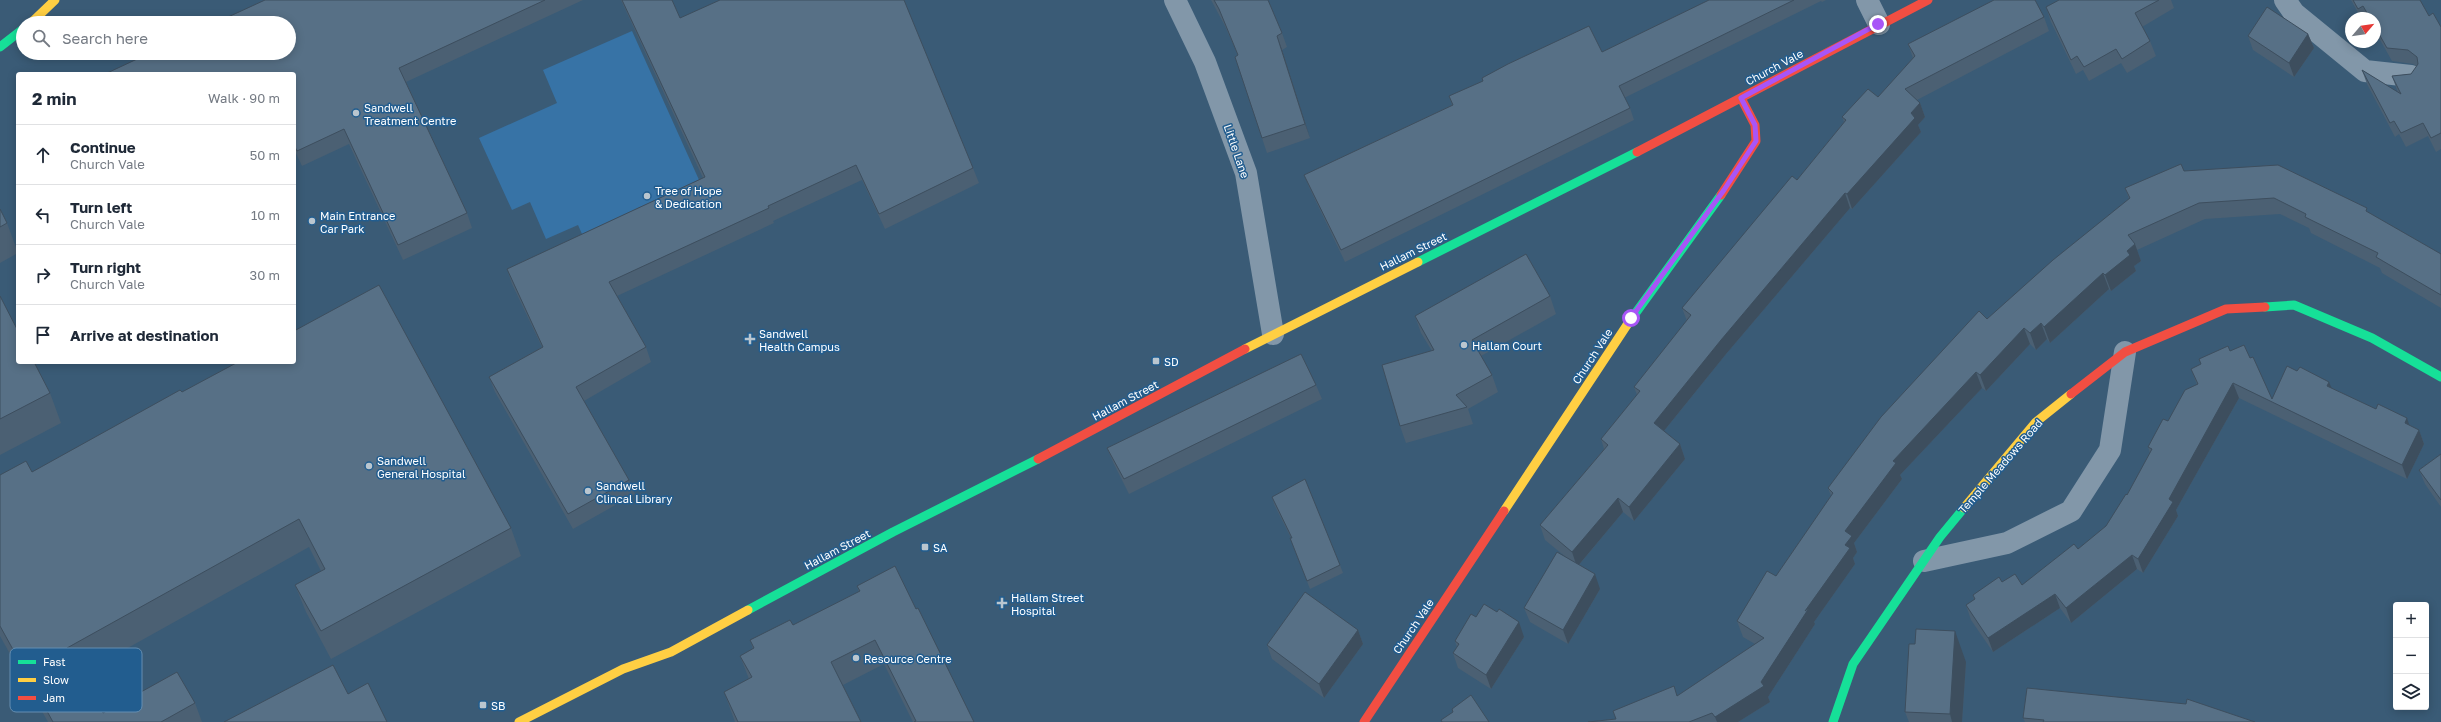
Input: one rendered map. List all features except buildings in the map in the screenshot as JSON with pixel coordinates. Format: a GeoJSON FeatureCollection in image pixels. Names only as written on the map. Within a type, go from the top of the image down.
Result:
{"type":"FeatureCollection","features":[{"type":"Feature","properties":{"kind":"street"},"geometry":{"type":"LineString","coordinates":[[38,16],[55,0]]}},
{"type":"Feature","properties":{"kind":"street","name":"Little Lane"},"geometry":{"type":"LineString","coordinates":[[1175,0],[1205,62],[1246,173],[1273,334]]}},
{"type":"Feature","properties":{"kind":"street"},"geometry":{"type":"LineString","coordinates":[[1867,0],[1878,24]]}},
{"type":"Feature","properties":{"kind":"street","name":"Church Vale"},"geometry":{"type":"LineString","coordinates":[[1364,722],[1631,318],[1724,190],[1756,141],[1755,125],[1741,98],[1878,24],[1928,0]]}},
{"type":"Feature","properties":{"kind":"street"},"geometry":{"type":"LineString","coordinates":[[2285,0],[2294,13],[2365,71],[2411,76]]}},
{"type":"Feature","properties":{"kind":"street"},"geometry":{"type":"LineString","coordinates":[[0,47],[16,34]]}},
{"type":"Feature","properties":{"kind":"street","name":"Hallam Street"},"geometry":{"type":"LineString","coordinates":[[519,722],[623,669],[671,652],[893,532],[1085,435],[1273,334],[1741,98]]}},
{"type":"Feature","properties":{"kind":"street","name":"Temple Meadows Road"},"geometry":{"type":"LineString","coordinates":[[1833,722],[1853,664],[1940,537],[2036,422],[2125,352],[2226,309],[2294,305],[2372,338],[2441,377]]}},
{"type":"Feature","properties":{"kind":"street"},"geometry":{"type":"LineString","coordinates":[[1924,560],[2007,543],[2071,511],[2110,450],[2125,352]]}},
{"type":"Feature","properties":{"kind":"shaded area"},"geometry":{"type":"Polygon","coordinates":[[[632,31],[704,191],[586,243],[578,225],[546,239],[530,202],[512,210],[479,138],[557,103],[543,70],[632,31]]]}},
{"type":"Feature","properties":{"kind":"traffic: fast"},"geometry":{"type":"LineString","coordinates":[[0,47],[16,34]]}},
{"type":"Feature","properties":{"kind":"traffic: fast"},"geometry":{"type":"LineString","coordinates":[[1418,262],[1637,152]]}},
{"type":"Feature","properties":{"kind":"traffic: fast"},"geometry":{"type":"LineString","coordinates":[[1627,325],[1721,195]]}},
{"type":"Feature","properties":{"kind":"traffic: fast"},"geometry":{"type":"LineString","coordinates":[[2265,307],[2294,305],[2372,338],[2441,377]]}},
{"type":"Feature","properties":{"kind":"traffic: fast"},"geometry":{"type":"LineString","coordinates":[[748,610],[893,532],[1038,459]]}},
{"type":"Feature","properties":{"kind":"traffic: fast"},"geometry":{"type":"LineString","coordinates":[[1833,722],[1853,664],[1940,537],[1964,508]]}},
{"type":"Feature","properties":{"kind":"traffic: slow"},"geometry":{"type":"LineString","coordinates":[[38,16],[55,0]]}},
{"type":"Feature","properties":{"kind":"traffic: slow"},"geometry":{"type":"LineString","coordinates":[[1245,349],[1418,262]]}},
{"type":"Feature","properties":{"kind":"traffic: slow"},"geometry":{"type":"LineString","coordinates":[[1504,511],[1627,325]]}},
{"type":"Feature","properties":{"kind":"traffic: slow"},"geometry":{"type":"LineString","coordinates":[[1964,508],[2036,422],[2071,394]]}},
{"type":"Feature","properties":{"kind":"traffic: slow"},"geometry":{"type":"LineString","coordinates":[[519,722],[623,669],[671,652],[748,610]]}},
{"type":"Feature","properties":{"kind":"traffic: jam"},"geometry":{"type":"LineString","coordinates":[[1637,152],[1928,0]]}},
{"type":"Feature","properties":{"kind":"traffic: jam"},"geometry":{"type":"LineString","coordinates":[[1721,195],[1756,141],[1755,125],[1741,98]]}},
{"type":"Feature","properties":{"kind":"traffic: jam"},"geometry":{"type":"LineString","coordinates":[[2071,394],[2125,352],[2226,309],[2265,307]]}},
{"type":"Feature","properties":{"kind":"traffic: jam"},"geometry":{"type":"LineString","coordinates":[[1038,459],[1245,349]]}},
{"type":"Feature","properties":{"kind":"traffic: jam"},"geometry":{"type":"LineString","coordinates":[[1364,722],[1504,511]]}},
{"type":"Feature","properties":{"kind":"place","name":"Sandwell Treatment Centre"},"geometry":{"type":"Point","coordinates":[356,113]}},
{"type":"Feature","properties":{"kind":"place","name":"Tree of Hope & Dedication"},"geometry":{"type":"Point","coordinates":[647,196]}},
{"type":"Feature","properties":{"kind":"place","name":"Main Entrance Car Park"},"geometry":{"type":"Point","coordinates":[312,221]}},
{"type":"Feature","properties":{"kind":"place","name":"Sandwell Health Campus"},"geometry":{"type":"Point","coordinates":[750,339]}},
{"type":"Feature","properties":{"kind":"place","name":"Hallam Court"},"geometry":{"type":"Point","coordinates":[1464,345]}},
{"type":"Feature","properties":{"kind":"place","name":"SD"},"geometry":{"type":"Point","coordinates":[1156,361]}},
{"type":"Feature","properties":{"kind":"place","name":"Sandwell General Hospital"},"geometry":{"type":"Point","coordinates":[369,466]}},
{"type":"Feature","properties":{"kind":"place","name":"Sandwell Clincal Library"},"geometry":{"type":"Point","coordinates":[588,491]}},
{"type":"Feature","properties":{"kind":"place","name":"SA"},"geometry":{"type":"Point","coordinates":[925,547]}},
{"type":"Feature","properties":{"kind":"place","name":"Hallam Street Hospital"},"geometry":{"type":"Point","coordinates":[1002,603]}},
{"type":"Feature","properties":{"kind":"place","name":"Resource Centre"},"geometry":{"type":"Point","coordinates":[856,658]}},
{"type":"Feature","properties":{"kind":"place","name":"SB"},"geometry":{"type":"Point","coordinates":[483,705]}},
{"type":"Feature","properties":{"kind":"route"},"geometry":{"type":"LineString","coordinates":[[1631,318],[1724,190],[1756,141],[1757,131],[1755,125],[1741,98],[1878,24]]}}]}
